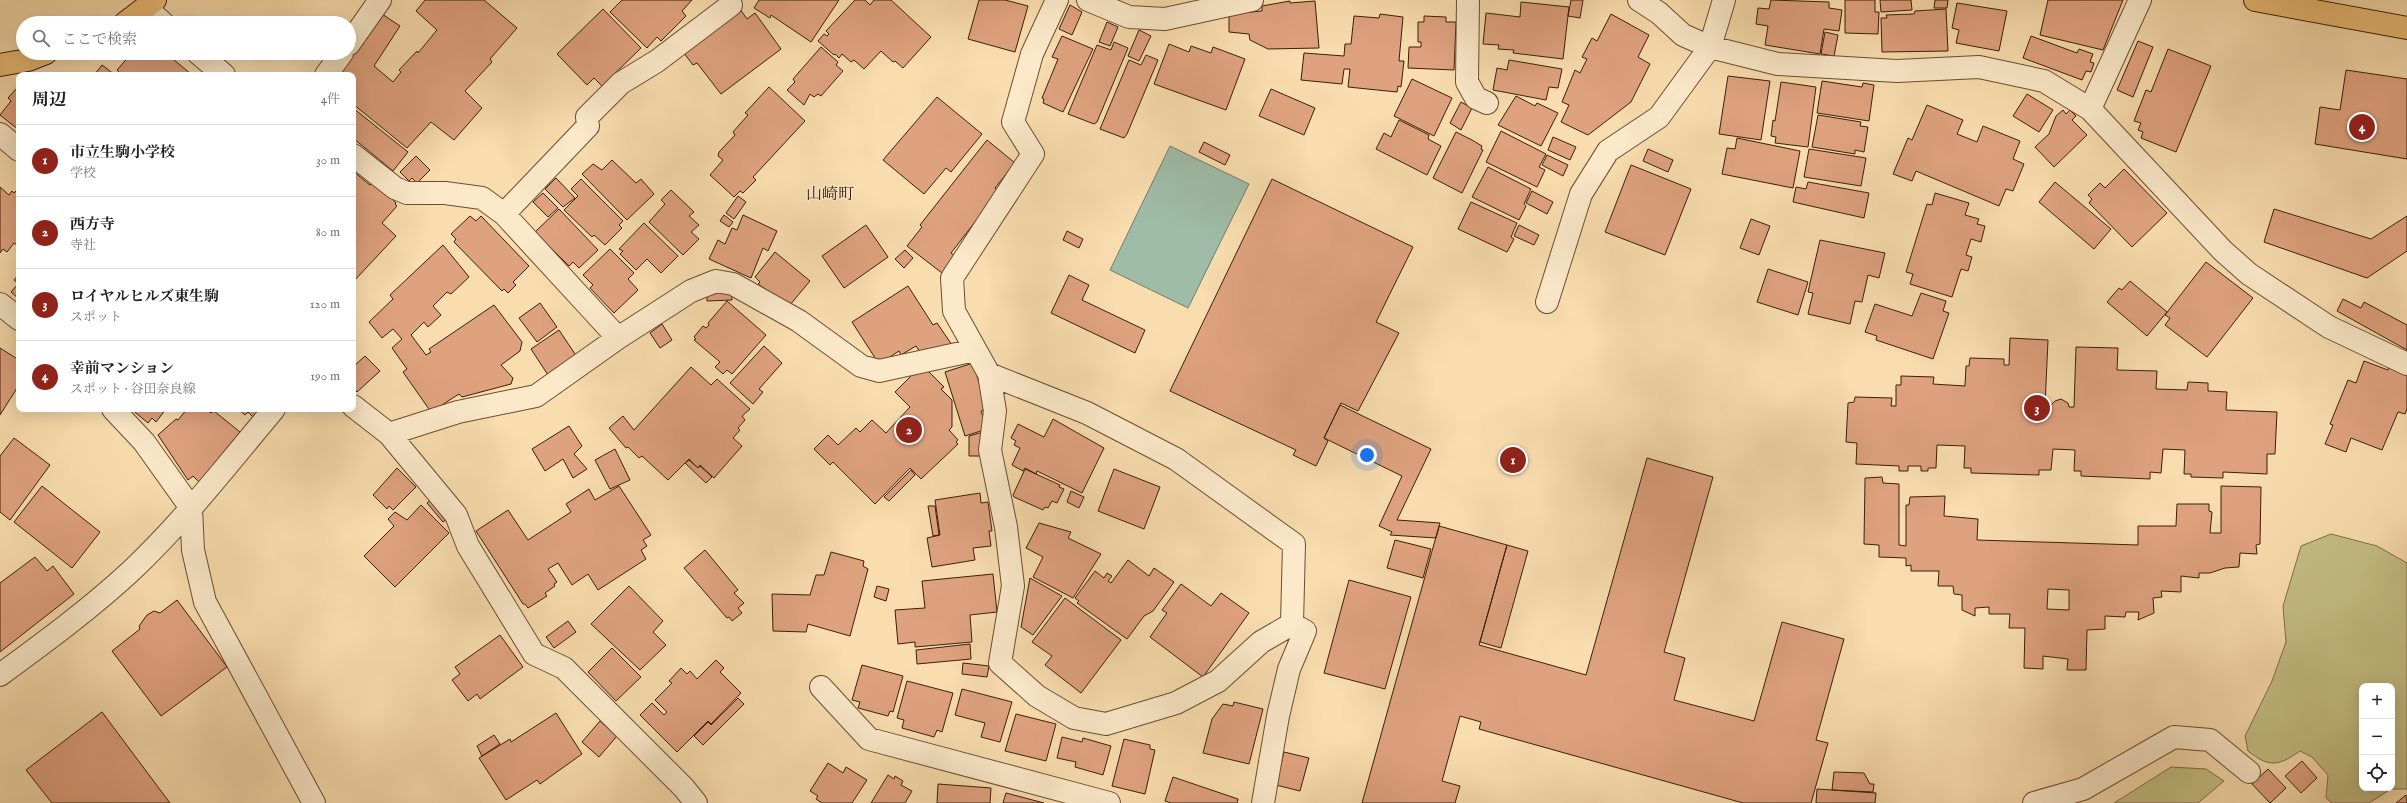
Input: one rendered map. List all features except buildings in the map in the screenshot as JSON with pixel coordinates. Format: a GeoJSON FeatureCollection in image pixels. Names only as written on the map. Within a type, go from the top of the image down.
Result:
{"type":"FeatureCollection","features":[{"type":"Feature","properties":{"kind":"main road"},"geometry":{"type":"LineString","coordinates":[[2255,0],[2407,28]]}},
{"type":"Feature","properties":{"kind":"main road"},"geometry":{"type":"LineString","coordinates":[[135,16],[151,4]]}},
{"type":"Feature","properties":{"kind":"main road"},"geometry":{"type":"LineString","coordinates":[[0,65],[28,60]]}},
{"type":"Feature","properties":{"kind":"street"},"geometry":{"type":"LineString","coordinates":[[356,34],[380,0]]}},
{"type":"Feature","properties":{"kind":"street"},"geometry":{"type":"LineString","coordinates":[[1057,0],[1032,54],[1013,122],[1033,154],[952,278],[954,311],[989,374],[995,411],[990,450],[1006,527],[1013,586],[1000,664],[1037,696],[1074,718],[1106,724],[1176,703],[1218,681],[1261,642],[1292,624]]}},
{"type":"Feature","properties":{"kind":"street"},"geometry":{"type":"LineString","coordinates":[[1088,0],[1129,17],[1165,19],[1252,0]]}},
{"type":"Feature","properties":{"kind":"street"},"geometry":{"type":"LineString","coordinates":[[1468,0],[1467,82],[1476,98],[1487,103]]}},
{"type":"Feature","properties":{"kind":"street"},"geometry":{"type":"LineString","coordinates":[[1639,0],[1659,13],[1683,35],[1710,47],[1778,64],[1897,71],[1979,67],[2044,81],[2090,109],[2223,251],[2249,274],[2329,327],[2407,364]]}},
{"type":"Feature","properties":{"kind":"street"},"geometry":{"type":"LineString","coordinates":[[1547,302],[1581,194],[1608,151],[1658,117],[1710,47],[1724,0]]}},
{"type":"Feature","properties":{"kind":"street"},"geometry":{"type":"LineString","coordinates":[[2090,109],[2140,0]]}},
{"type":"Feature","properties":{"kind":"street"},"geometry":{"type":"LineString","coordinates":[[151,4],[159,16]]}},
{"type":"Feature","properties":{"kind":"street"},"geometry":{"type":"LineString","coordinates":[[504,214],[588,126],[587,117],[621,83],[657,61],[731,5]]}},
{"type":"Feature","properties":{"kind":"street"},"geometry":{"type":"LineString","coordinates":[[206,60],[219,72]]}},
{"type":"Feature","properties":{"kind":"street"},"geometry":{"type":"LineString","coordinates":[[328,72],[337,60]]}},
{"type":"Feature","properties":{"kind":"street"},"geometry":{"type":"LineString","coordinates":[[0,134],[16,147]]}},
{"type":"Feature","properties":{"kind":"street"},"geometry":{"type":"LineString","coordinates":[[356,157],[395,188],[407,193],[445,193],[482,198],[504,214],[618,338]]}},
{"type":"Feature","properties":{"kind":"street"},"geometry":{"type":"LineString","coordinates":[[389,434],[458,412],[536,396],[618,338],[691,291],[716,281],[733,284],[799,321],[861,366],[879,371],[975,350]]}},
{"type":"Feature","properties":{"kind":"street"},"geometry":{"type":"LineString","coordinates":[[0,304],[16,317]]}},
{"type":"Feature","properties":{"kind":"street"},"geometry":{"type":"LineString","coordinates":[[989,374],[1087,412],[1176,459],[1294,544],[1292,624]]}},
{"type":"Feature","properties":{"kind":"street"},"geometry":{"type":"LineString","coordinates":[[356,408],[389,434],[456,515],[468,546],[534,654],[564,668],[684,788],[696,803]]}},
{"type":"Feature","properties":{"kind":"street"},"geometry":{"type":"LineString","coordinates":[[115,412],[144,442],[191,508],[193,550],[205,602],[314,803]]}},
{"type":"Feature","properties":{"kind":"street"},"geometry":{"type":"LineString","coordinates":[[0,675],[89,608],[132,569],[191,508],[271,412]]}},
{"type":"Feature","properties":{"kind":"street"},"geometry":{"type":"LineString","coordinates":[[1263,803],[1278,716],[1289,669],[1306,631],[1292,624]]}},
{"type":"Feature","properties":{"kind":"street"},"geometry":{"type":"LineString","coordinates":[[821,687],[869,739],[1109,803]]}},
{"type":"Feature","properties":{"kind":"street"},"geometry":{"type":"LineString","coordinates":[[2034,803],[2083,789],[2174,737],[2210,740],[2249,772]]}},
{"type":"Feature","properties":{"kind":"shaded area"},"geometry":{"type":"Polygon","coordinates":[[[1170,146],[1249,184],[1188,308],[1110,270],[1170,146]]]}},
{"type":"Feature","properties":{"kind":"shaded area"},"geometry":{"type":"Polygon","coordinates":[[[2331,534],[2377,546],[2407,563],[2407,789],[2395,789],[2395,683],[2359,683],[2359,791],[2388,791],[2369,803],[2332,803],[2326,798],[2328,775],[2312,757],[2300,751],[2286,760],[2274,763],[2262,760],[2248,751],[2245,736],[2272,681],[2286,642],[2283,606],[2301,546],[2331,534]]]}},
{"type":"Feature","properties":{"kind":"shaded area"},"geometry":{"type":"Polygon","coordinates":[[[2171,767],[2206,769],[2224,781],[2198,803],[2114,803],[2171,767]]]}},
{"type":"Feature","properties":{"kind":"place","name":"幸前マンション"},"geometry":{"type":"Point","coordinates":[2362,127]}},
{"type":"Feature","properties":{"kind":"place","name":"ロイヤルヒルズ東生駒"},"geometry":{"type":"Point","coordinates":[2037,408]}},
{"type":"Feature","properties":{"kind":"place","name":"西方寺"},"geometry":{"type":"Point","coordinates":[909,430]}},
{"type":"Feature","properties":{"kind":"place","name":"市立生駒小学校"},"geometry":{"type":"Point","coordinates":[1513,460]}},
{"type":"Feature","properties":{"kind":"district","name":"山崎町"},"geometry":{"type":"Point","coordinates":[830,195]}}]}
